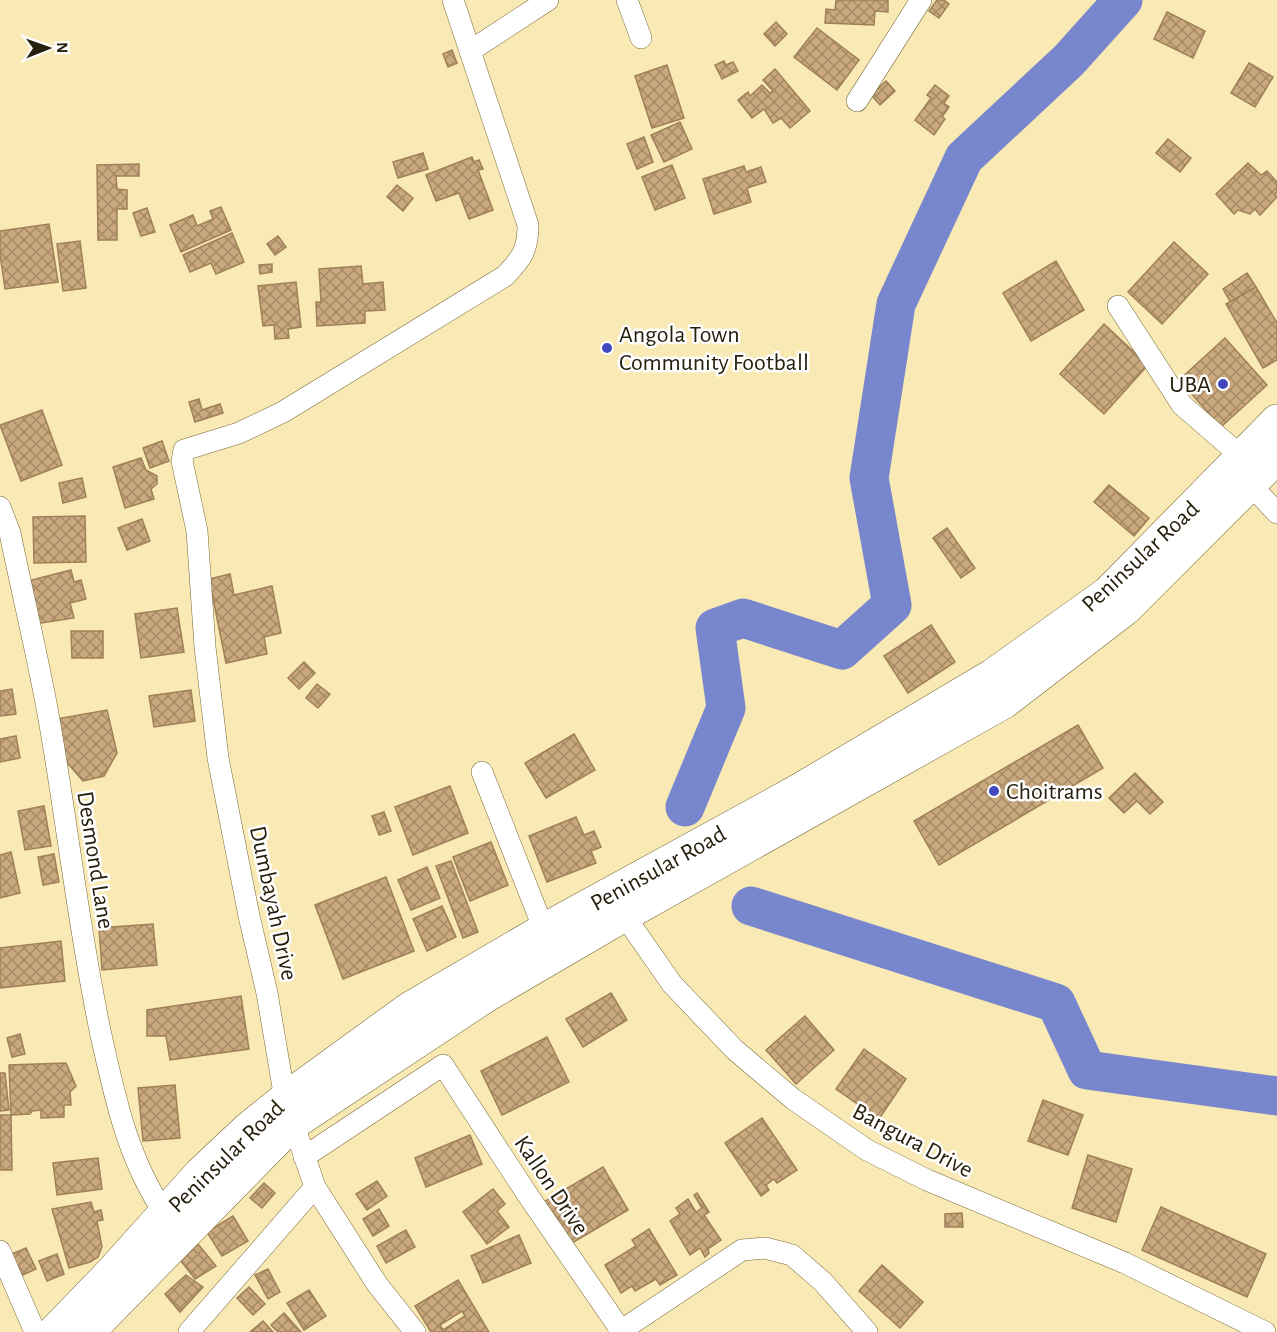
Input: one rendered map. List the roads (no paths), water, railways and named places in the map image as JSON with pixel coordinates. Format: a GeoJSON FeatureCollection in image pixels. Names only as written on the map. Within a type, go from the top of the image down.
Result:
{"type":"FeatureCollection","features":[{"type":"Feature","properties":{"kind":"main road","name":"Peninsular Road"},"geometry":{"type":"LineString","coordinates":[[54,1332],[200,1174],[241,1135],[288,1112],[487,995],[617,904],[1004,702],[1125,609],[1246,471],[1277,421]]}},
{"type":"Feature","properties":{"kind":"main road","name":"Peninsular Road"},"geometry":{"type":"LineString","coordinates":[[1246,471],[1277,457]]}},
{"type":"Feature","properties":{"kind":"main road","name":"Peninsular Road"},"geometry":{"type":"LineString","coordinates":[[88,1332],[288,1112],[409,1009],[544,930],[617,904]]}},
{"type":"Feature","properties":{"kind":"street"},"geometry":{"type":"LineString","coordinates":[[453,0],[470,51],[548,0]]}},
{"type":"Feature","properties":{"kind":"street"},"geometry":{"type":"LineString","coordinates":[[627,0],[641,38]]}},
{"type":"Feature","properties":{"kind":"street"},"geometry":{"type":"LineString","coordinates":[[857,101],[921,0]]}},
{"type":"Feature","properties":{"kind":"street","name":"Dumbayah Drive"},"geometry":{"type":"LineString","coordinates":[[415,1332],[377,1284],[315,1187],[288,1112],[267,993],[249,916],[218,758],[205,648],[197,531],[182,460],[184,450],[239,433],[283,412],[506,276],[522,259],[528,241],[528,225],[470,51]]}},
{"type":"Feature","properties":{"kind":"street"},"geometry":{"type":"LineString","coordinates":[[1118,306],[1182,405],[1246,471],[1277,513]]}},
{"type":"Feature","properties":{"kind":"street","name":"Desmond Lane"},"geometry":{"type":"LineString","coordinates":[[0,507],[10,533],[50,724],[82,938],[116,1102],[138,1168],[165,1214]]}},
{"type":"Feature","properties":{"kind":"street"},"geometry":{"type":"LineString","coordinates":[[482,772],[544,930]]}},
{"type":"Feature","properties":{"kind":"street","name":"Bangura Drive"},"geometry":{"type":"LineString","coordinates":[[617,904],[672,984],[735,1050],[793,1099],[867,1150],[927,1180],[1125,1263],[1265,1332]]}},
{"type":"Feature","properties":{"kind":"street","name":"Kallon Drive"},"geometry":{"type":"LineString","coordinates":[[304,1157],[443,1065],[621,1332]]}},
{"type":"Feature","properties":{"kind":"street"},"geometry":{"type":"LineString","coordinates":[[189,1332],[315,1187]]}},
{"type":"Feature","properties":{"kind":"street"},"geometry":{"type":"LineString","coordinates":[[621,1332],[742,1250],[765,1248],[792,1255],[823,1282],[867,1332]]}},
{"type":"Feature","properties":{"kind":"street"},"geometry":{"type":"LineString","coordinates":[[0,1251],[35,1332]]}},
{"type":"Feature","properties":{"kind":"waterway"},"geometry":{"type":"LineString","coordinates":[[685,807],[726,708],[715,628],[743,618],[842,650],[892,605],[869,478],[896,304],[964,158],[1069,60],[1123,0]]}},
{"type":"Feature","properties":{"kind":"waterway"},"geometry":{"type":"LineString","coordinates":[[751,906],[1056,1003],[1087,1070],[1277,1096]]}},
{"type":"Feature","properties":{"kind":"place","name":"Angola Town Community Football"},"geometry":{"type":"Point","coordinates":[607,348]}},
{"type":"Feature","properties":{"kind":"place","name":"UBA"},"geometry":{"type":"Point","coordinates":[1223,384]}},
{"type":"Feature","properties":{"kind":"place","name":"Choitrams"},"geometry":{"type":"Point","coordinates":[994,791]}}]}
